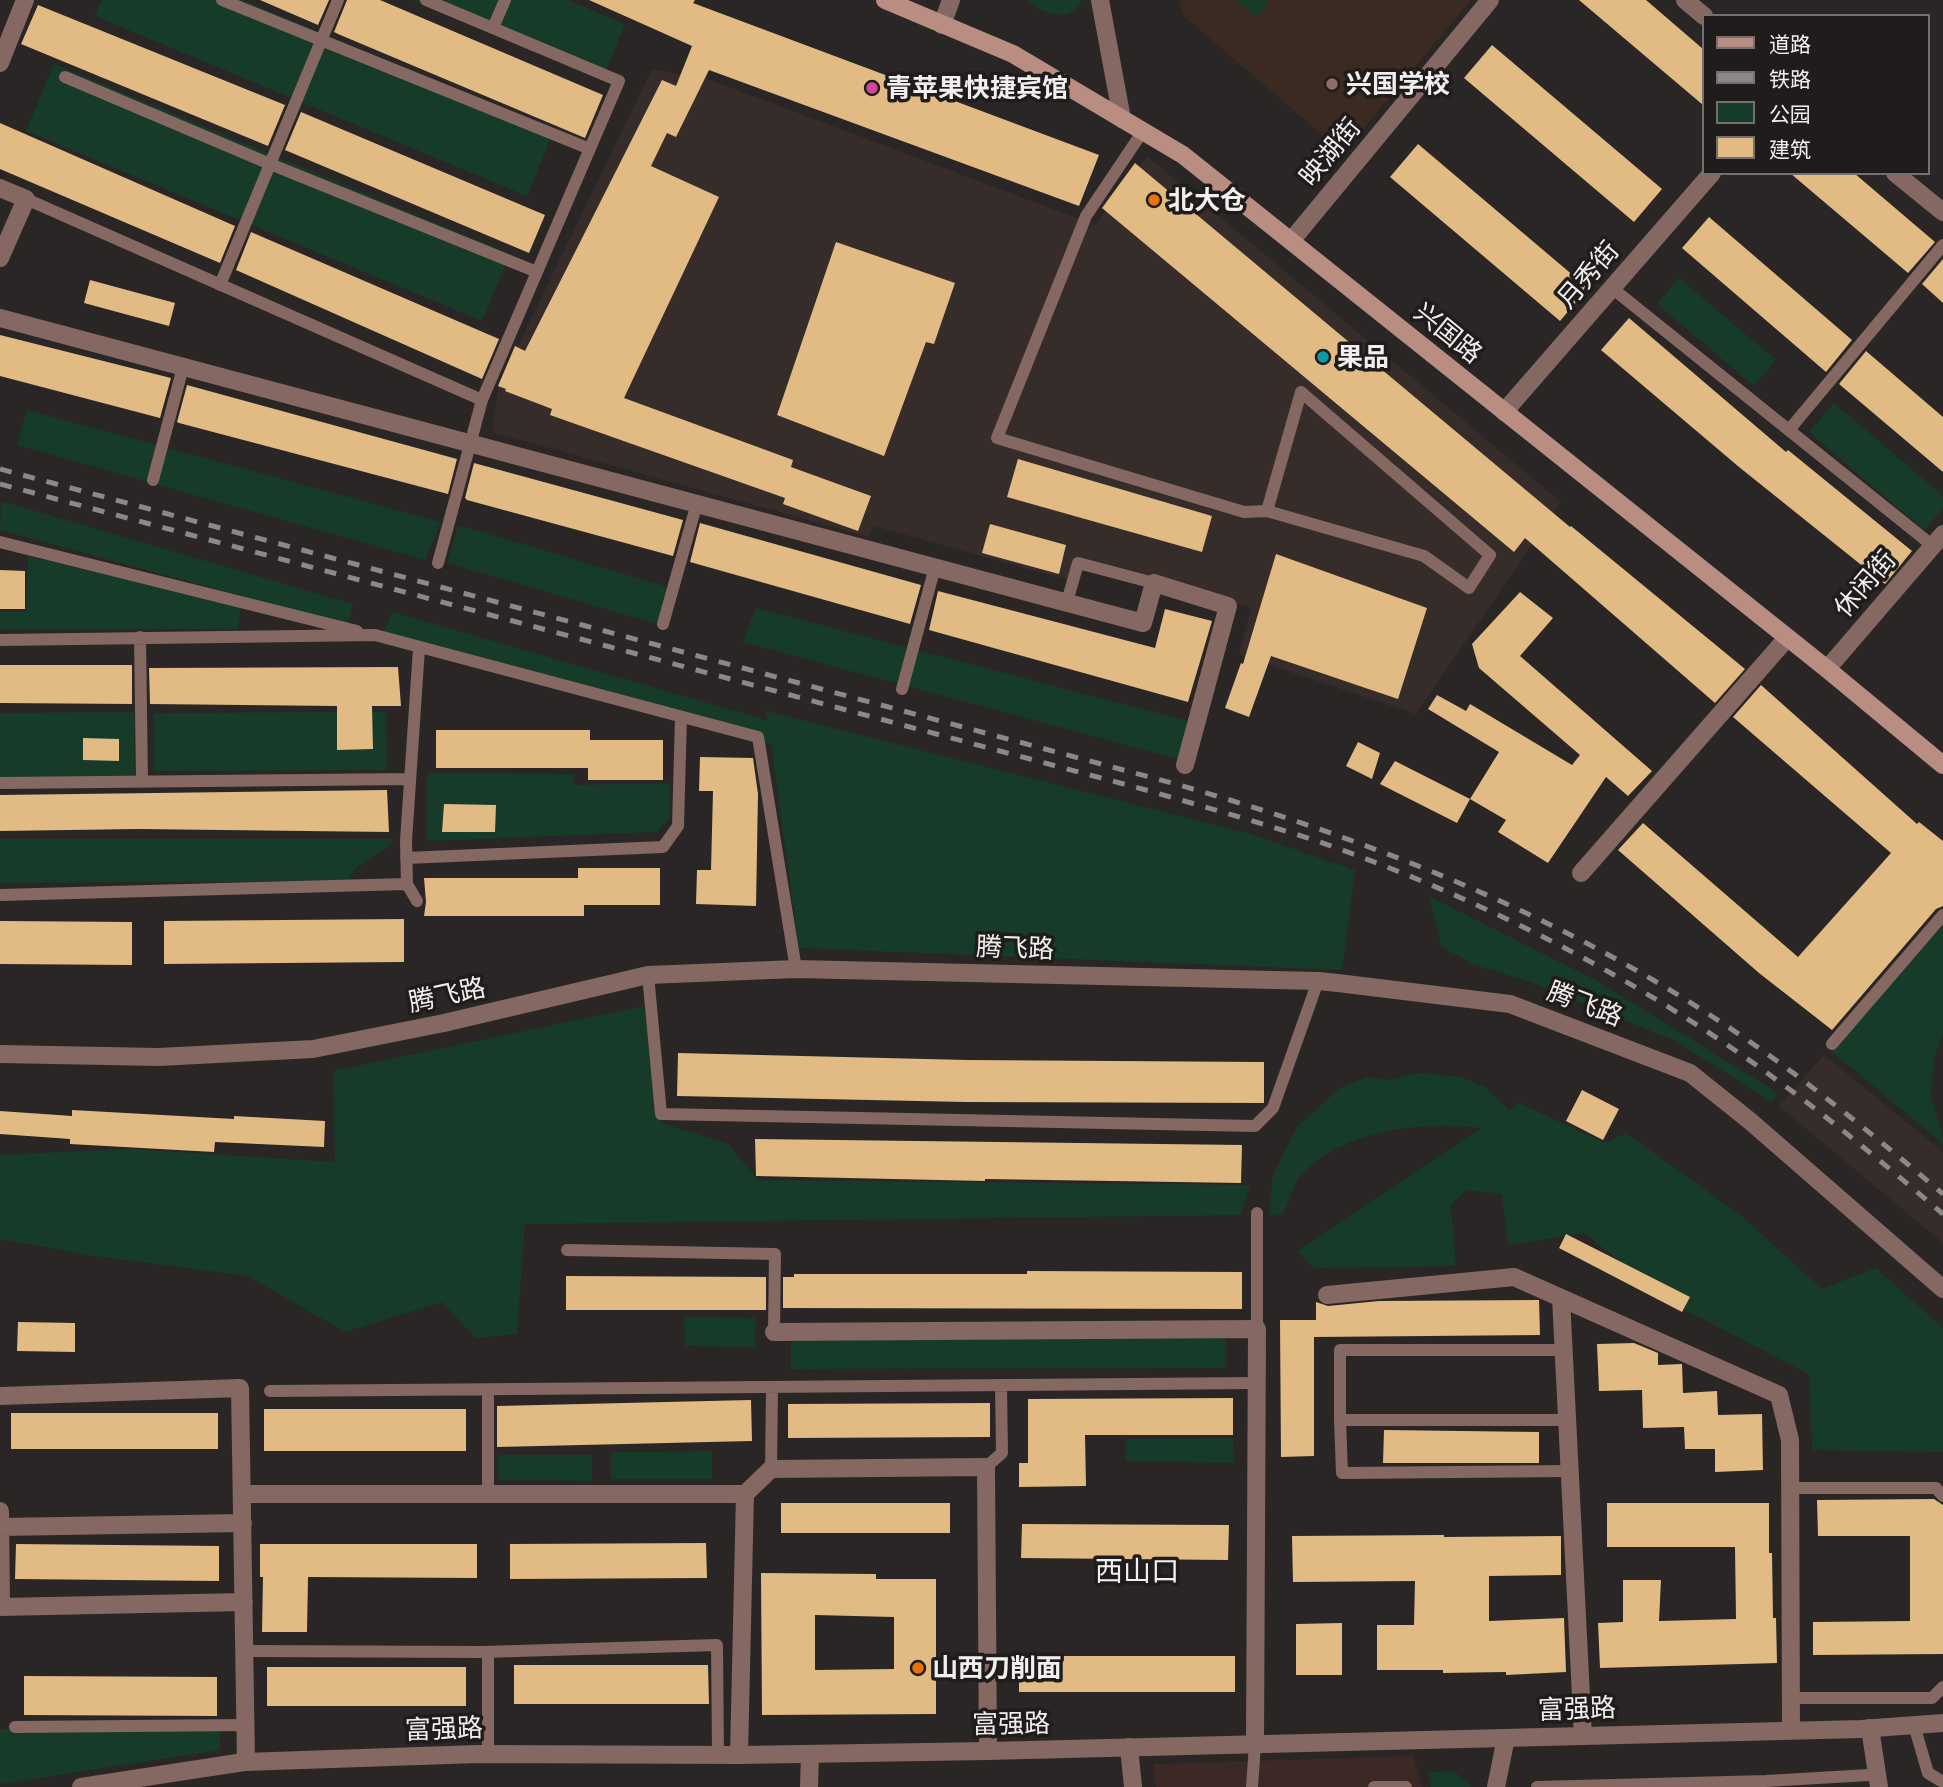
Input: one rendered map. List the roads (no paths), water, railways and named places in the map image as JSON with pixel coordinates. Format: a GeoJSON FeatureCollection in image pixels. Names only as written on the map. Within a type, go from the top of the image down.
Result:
{"type":"FeatureCollection","features":[{"type":"Feature","properties":{"kind":"main road","name":"兴国路"},"geometry":{"type":"LineString","coordinates":[[885,0],[1013,54],[1183,155],[1827,669],[1943,765]]}},
{"type":"Feature","properties":{"kind":"street"},"geometry":{"type":"LineString","coordinates":[[0,63],[25,0]]}},
{"type":"Feature","properties":{"kind":"street"},"geometry":{"type":"LineString","coordinates":[[942,25],[951,0]]}},
{"type":"Feature","properties":{"kind":"street"},"geometry":{"type":"LineString","coordinates":[[1100,0],[1122,119]]}},
{"type":"Feature","properties":{"kind":"street","name":"映湖街"},"geometry":{"type":"LineString","coordinates":[[1291,241],[1490,0]]}},
{"type":"Feature","properties":{"kind":"street"},"geometry":{"type":"LineString","coordinates":[[1685,0],[1702,14]]}},
{"type":"Feature","properties":{"kind":"street","name":"月秀街"},"geometry":{"type":"LineString","coordinates":[[1504,412],[1710,175]]}},
{"type":"Feature","properties":{"kind":"street"},"geometry":{"type":"LineString","coordinates":[[1897,175],[1943,212]]}},
{"type":"Feature","properties":{"kind":"street"},"geometry":{"type":"LineString","coordinates":[[0,188],[26,199],[0,258]]}},
{"type":"Feature","properties":{"kind":"street"},"geometry":{"type":"LineString","coordinates":[[0,318],[1143,622],[1154,583],[1228,606],[1185,765]]}},
{"type":"Feature","properties":{"kind":"street","name":"休闲街"},"geometry":{"type":"LineString","coordinates":[[1827,669],[1938,540]]}},
{"type":"Feature","properties":{"kind":"street"},"geometry":{"type":"LineString","coordinates":[[1581,873],[1787,638]]}},
{"type":"Feature","properties":{"kind":"street","name":"腾飞路"},"geometry":{"type":"LineString","coordinates":[[0,1054],[159,1057],[313,1049],[444,1023],[648,975],[796,969],[1318,981],[1510,1004],[1690,1073],[1750,1121],[1943,1289]]}},
{"type":"Feature","properties":{"kind":"street"},"geometry":{"type":"LineString","coordinates":[[1327,1295],[1514,1277],[1779,1395],[1790,1440],[1791,1730]]}},
{"type":"Feature","properties":{"kind":"street"},"geometry":{"type":"LineString","coordinates":[[1561,1298],[1583,1736]]}},
{"type":"Feature","properties":{"kind":"street"},"geometry":{"type":"LineString","coordinates":[[774,1332],[1257,1329],[1255,1744]]}},
{"type":"Feature","properties":{"kind":"street"},"geometry":{"type":"LineString","coordinates":[[0,1396],[240,1388],[246,1762]]}},
{"type":"Feature","properties":{"kind":"street"},"geometry":{"type":"LineString","coordinates":[[242,1494],[745,1494],[771,1470],[986,1467],[988,1751]]}},
{"type":"Feature","properties":{"kind":"street"},"geometry":{"type":"LineString","coordinates":[[739,1755],[745,1494]]}},
{"type":"Feature","properties":{"kind":"street"},"geometry":{"type":"LineString","coordinates":[[0,1511],[0,1607],[244,1602]]}},
{"type":"Feature","properties":{"kind":"street"},"geometry":{"type":"LineString","coordinates":[[0,1527],[243,1523]]}},
{"type":"Feature","properties":{"kind":"street","name":"富强路"},"geometry":{"type":"LineString","coordinates":[[81,1787],[246,1762],[488,1754],[739,1755],[988,1751],[1870,1728],[1943,1723]]}},
{"type":"Feature","properties":{"kind":"street"},"geometry":{"type":"LineString","coordinates":[[1870,1728],[1874,1781]]}},
{"type":"Feature","properties":{"kind":"street"},"geometry":{"type":"LineString","coordinates":[[1496,1787],[1506,1738]]}},
{"type":"Feature","properties":{"kind":"street"},"geometry":{"type":"LineString","coordinates":[[1129,1747],[1133,1787]]}},
{"type":"Feature","properties":{"kind":"street"},"geometry":{"type":"LineString","coordinates":[[809,1787],[810,1754]]}},
{"type":"Feature","properties":{"kind":"lane"},"geometry":{"type":"LineString","coordinates":[[222,0],[590,149]]}},
{"type":"Feature","properties":{"kind":"lane"},"geometry":{"type":"LineString","coordinates":[[220,285],[338,0]]}},
{"type":"Feature","properties":{"kind":"lane"},"geometry":{"type":"LineString","coordinates":[[426,0],[619,81],[482,400],[438,563]]}},
{"type":"Feature","properties":{"kind":"lane"},"geometry":{"type":"LineString","coordinates":[[494,28],[505,0]]}},
{"type":"Feature","properties":{"kind":"lane"},"geometry":{"type":"LineString","coordinates":[[65,77],[270,164],[537,272]]}},
{"type":"Feature","properties":{"kind":"lane"},"geometry":{"type":"LineString","coordinates":[[1143,131],[1086,216],[997,438],[1244,512],[1268,511],[1424,556],[1469,589],[1490,555],[1301,392],[1268,511]]}},
{"type":"Feature","properties":{"kind":"lane"},"geometry":{"type":"LineString","coordinates":[[26,199],[482,400]]}},
{"type":"Feature","properties":{"kind":"lane"},"geometry":{"type":"LineString","coordinates":[[1789,430],[1943,245]]}},
{"type":"Feature","properties":{"kind":"lane"},"geometry":{"type":"LineString","coordinates":[[1612,288],[1789,430],[1938,540]]}},
{"type":"Feature","properties":{"kind":"lane"},"geometry":{"type":"LineString","coordinates":[[153,480],[183,367]]}},
{"type":"Feature","properties":{"kind":"lane"},"geometry":{"type":"LineString","coordinates":[[663,624],[697,503]]}},
{"type":"Feature","properties":{"kind":"lane"},"geometry":{"type":"LineString","coordinates":[[0,542],[375,635],[758,737],[796,969]]}},
{"type":"Feature","properties":{"kind":"lane"},"geometry":{"type":"LineString","coordinates":[[1067,602],[1078,563],[1154,583]]}},
{"type":"Feature","properties":{"kind":"lane"},"geometry":{"type":"LineString","coordinates":[[902,689],[935,567]]}},
{"type":"Feature","properties":{"kind":"lane"},"geometry":{"type":"LineString","coordinates":[[0,640],[375,635]]}},
{"type":"Feature","properties":{"kind":"lane"},"geometry":{"type":"LineString","coordinates":[[140,637],[142,782]]}},
{"type":"Feature","properties":{"kind":"lane"},"geometry":{"type":"LineString","coordinates":[[417,901],[407,884],[406,858],[419,648]]}},
{"type":"Feature","properties":{"kind":"lane"},"geometry":{"type":"LineString","coordinates":[[406,858],[663,847],[678,827],[681,717]]}},
{"type":"Feature","properties":{"kind":"lane"},"geometry":{"type":"LineString","coordinates":[[0,783],[410,779]]}},
{"type":"Feature","properties":{"kind":"lane"},"geometry":{"type":"LineString","coordinates":[[0,895],[407,884]]}},
{"type":"Feature","properties":{"kind":"lane"},"geometry":{"type":"LineString","coordinates":[[1832,1044],[1943,915]]}},
{"type":"Feature","properties":{"kind":"lane"},"geometry":{"type":"LineString","coordinates":[[648,975],[661,1114],[1255,1126],[1273,1108],[1318,981]]}},
{"type":"Feature","properties":{"kind":"lane"},"geometry":{"type":"LineString","coordinates":[[1257,1213],[1257,1329]]}},
{"type":"Feature","properties":{"kind":"lane"},"geometry":{"type":"LineString","coordinates":[[567,1250],[775,1254],[774,1332]]}},
{"type":"Feature","properties":{"kind":"lane"},"geometry":{"type":"LineString","coordinates":[[1564,1350],[1340,1350],[1342,1473],[1570,1471]]}},
{"type":"Feature","properties":{"kind":"lane"},"geometry":{"type":"LineString","coordinates":[[270,1391],[1257,1383]]}},
{"type":"Feature","properties":{"kind":"lane"},"geometry":{"type":"LineString","coordinates":[[986,1467],[1002,1453],[1001,1385]]}},
{"type":"Feature","properties":{"kind":"lane"},"geometry":{"type":"LineString","coordinates":[[771,1470],[772,1387]]}},
{"type":"Feature","properties":{"kind":"lane"},"geometry":{"type":"LineString","coordinates":[[488,1390],[488,1494]]}},
{"type":"Feature","properties":{"kind":"lane"},"geometry":{"type":"LineString","coordinates":[[1340,1420],[1567,1420]]}},
{"type":"Feature","properties":{"kind":"lane"},"geometry":{"type":"LineString","coordinates":[[1790,1488],[1936,1488],[1943,1496]]}},
{"type":"Feature","properties":{"kind":"lane"},"geometry":{"type":"LineString","coordinates":[[244,1651],[488,1651],[717,1646],[718,1755]]}},
{"type":"Feature","properties":{"kind":"lane"},"geometry":{"type":"LineString","coordinates":[[488,1651],[488,1754]]}},
{"type":"Feature","properties":{"kind":"lane"},"geometry":{"type":"LineString","coordinates":[[1791,1698],[1932,1698],[1943,1687]]}},
{"type":"Feature","properties":{"kind":"lane"},"geometry":{"type":"LineString","coordinates":[[1913,1725],[1928,1773],[1943,1782]]}},
{"type":"Feature","properties":{"kind":"lane"},"geometry":{"type":"LineString","coordinates":[[15,1727],[245,1726]]}},
{"type":"Feature","properties":{"kind":"lane"},"geometry":{"type":"LineString","coordinates":[[1252,1787],[1255,1744]]}},
{"type":"Feature","properties":{"kind":"lane"},"geometry":{"type":"LineString","coordinates":[[1537,1787],[1874,1781]]}},
{"type":"Feature","properties":{"kind":"lane"},"geometry":{"type":"LineString","coordinates":[[1374,1787],[1406,1787]]}},
{"type":"Feature","properties":{"kind":"railway"},"geometry":{"type":"LineString","coordinates":[[0,469],[1172,783],[1253,807],[1412,863],[1565,932],[1639,972],[1711,1016],[1822,1095],[1943,1194]]}},
{"type":"Feature","properties":{"kind":"railway"},"geometry":{"type":"LineString","coordinates":[[0,484],[1146,790],[1293,833],[1375,862],[1435,886],[1553,942],[1666,1006],[1796,1094],[1943,1214]]}},
{"type":"Feature","properties":{"kind":"place","name":"兴国学校"},"geometry":{"type":"Point","coordinates":[1332,84]}},
{"type":"Feature","properties":{"kind":"place","name":"青苹果快捷宾馆"},"geometry":{"type":"Point","coordinates":[872,88]}},
{"type":"Feature","properties":{"kind":"place","name":"北大仓"},"geometry":{"type":"Point","coordinates":[1154,200]}},
{"type":"Feature","properties":{"kind":"place","name":"果品"},"geometry":{"type":"Point","coordinates":[1323,357]}},
{"type":"Feature","properties":{"kind":"place","name":"山西刀削面"},"geometry":{"type":"Point","coordinates":[918,1668]}},
{"type":"Feature","properties":{"kind":"district","name":"西山口"},"geometry":{"type":"Point","coordinates":[1137,1572]}}]}
